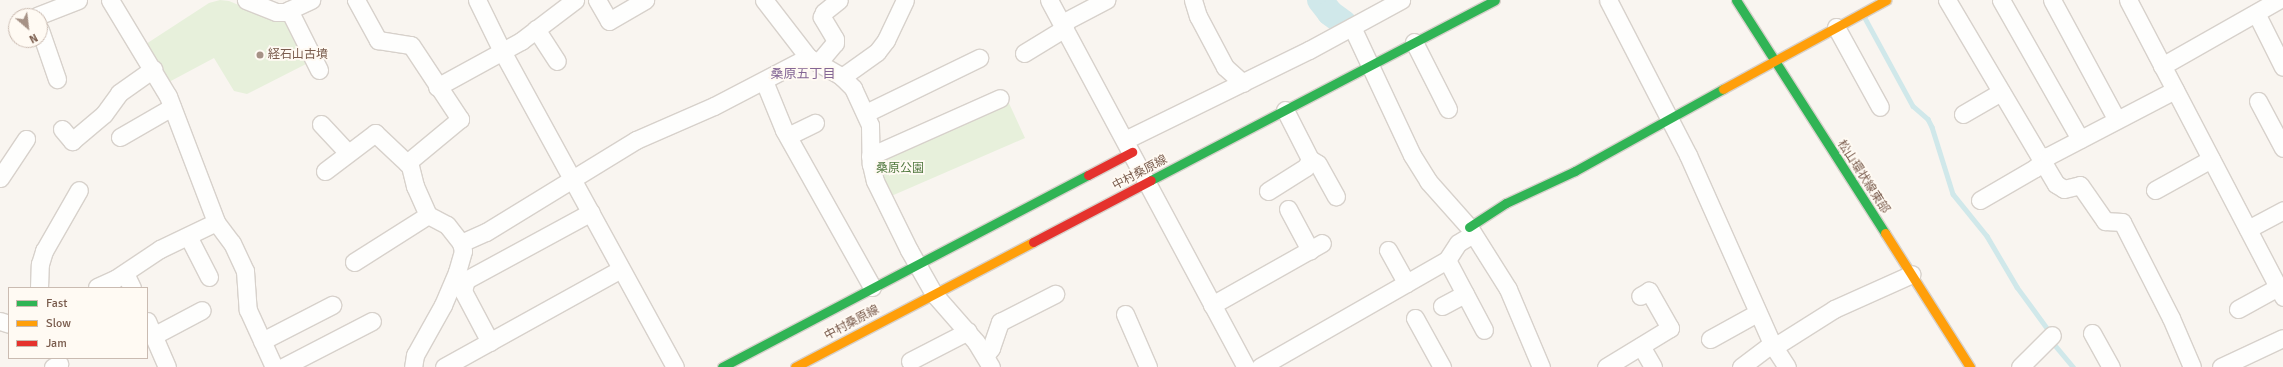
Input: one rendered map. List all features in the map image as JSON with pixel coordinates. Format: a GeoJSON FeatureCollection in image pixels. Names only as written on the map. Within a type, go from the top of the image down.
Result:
{"type":"FeatureCollection","features":[{"type":"Feature","properties":{"kind":"street"},"geometry":{"type":"LineString","coordinates":[[48,12],[78,0]]}},
{"type":"Feature","properties":{"kind":"street"},"geometry":{"type":"LineString","coordinates":[[110,0],[153,69],[172,107],[216,222],[232,243],[245,271],[248,310],[274,367]]}},
{"type":"Feature","properties":{"kind":"street"},"geometry":{"type":"LineString","coordinates":[[246,0],[276,12],[288,10],[311,0]]}},
{"type":"Feature","properties":{"kind":"street"},"geometry":{"type":"LineString","coordinates":[[356,0],[378,40],[411,45],[437,87],[460,119],[408,163]]}},
{"type":"Feature","properties":{"kind":"street"},"geometry":{"type":"LineString","coordinates":[[477,0],[502,51],[573,178],[620,269],[675,367]]}},
{"type":"Feature","properties":{"kind":"street"},"geometry":{"type":"LineString","coordinates":[[437,87],[502,51],[536,29],[575,0]]}},
{"type":"Feature","properties":{"kind":"street"},"geometry":{"type":"LineString","coordinates":[[597,0],[609,21],[645,0]]}},
{"type":"Feature","properties":{"kind":"street"},"geometry":{"type":"LineString","coordinates":[[764,0],[813,60],[842,77],[853,88],[866,113],[870,125],[870,156],[876,181],[934,294],[968,331],[988,362]]}},
{"type":"Feature","properties":{"kind":"street"},"geometry":{"type":"LineString","coordinates":[[461,243],[486,232],[636,140],[813,60],[835,43],[835,39],[822,17],[824,12],[839,0]]}},
{"type":"Feature","properties":{"kind":"street"},"geometry":{"type":"LineString","coordinates":[[842,77],[877,52],[886,40],[905,0]]}},
{"type":"Feature","properties":{"kind":"street"},"geometry":{"type":"LineString","coordinates":[[1049,0],[1129,146],[1246,367]]}},
{"type":"Feature","properties":{"kind":"street"},"geometry":{"type":"LineString","coordinates":[[1024,53],[1063,26],[1106,0]]}},
{"type":"Feature","properties":{"kind":"street"},"geometry":{"type":"LineString","coordinates":[[1193,0],[1198,16],[1224,67],[1243,83]]}},
{"type":"Feature","properties":{"kind":"street","name":"中村桑原線"},"geometry":{"type":"LineString","coordinates":[[795,367],[1495,0]]}},
{"type":"Feature","properties":{"kind":"street"},"geometry":{"type":"LineString","coordinates":[[1608,0],[1688,155],[1757,313],[1786,367]]}},
{"type":"Feature","properties":{"kind":"street","name":"松山環状線東部"},"geometry":{"type":"LineString","coordinates":[[1736,0],[1970,367]]}},
{"type":"Feature","properties":{"kind":"street"},"geometry":{"type":"LineString","coordinates":[[1260,367],[1447,260],[1458,243],[1471,230],[1506,203],[1575,171],[1886,0]]}},
{"type":"Feature","properties":{"kind":"street"},"geometry":{"type":"LineString","coordinates":[[1947,0],[2042,162],[2060,188],[2080,185],[2105,221],[2122,222],[2171,318],[2192,367]]}},
{"type":"Feature","properties":{"kind":"street"},"geometry":{"type":"LineString","coordinates":[[2001,0],[2080,139]]}},
{"type":"Feature","properties":{"kind":"street"},"geometry":{"type":"LineString","coordinates":[[2052,0],[2117,120]]}},
{"type":"Feature","properties":{"kind":"street"},"geometry":{"type":"LineString","coordinates":[[2128,0],[2280,292],[2238,309]]}},
{"type":"Feature","properties":{"kind":"street"},"geometry":{"type":"LineString","coordinates":[[722,367],[917,263],[1243,83],[1352,26],[1396,1]]}},
{"type":"Feature","properties":{"kind":"street"},"geometry":{"type":"LineString","coordinates":[[2162,66],[2265,5],[2283,67]]}},
{"type":"Feature","properties":{"kind":"street"},"geometry":{"type":"LineString","coordinates":[[288,10],[318,70]]}},
{"type":"Feature","properties":{"kind":"street"},"geometry":{"type":"LineString","coordinates":[[1352,26],[1372,64],[1412,155],[1428,181],[1471,230],[1508,289],[1541,367]]}},
{"type":"Feature","properties":{"kind":"street"},"geometry":{"type":"LineString","coordinates":[[1836,27],[1880,107]]}},
{"type":"Feature","properties":{"kind":"street"},"geometry":{"type":"LineString","coordinates":[[536,29],[557,60]]}},
{"type":"Feature","properties":{"kind":"street"},"geometry":{"type":"LineString","coordinates":[[1414,42],[1448,109]]}},
{"type":"Feature","properties":{"kind":"street"},"geometry":{"type":"LineString","coordinates":[[46,48],[57,79]]}},
{"type":"Feature","properties":{"kind":"street"},"geometry":{"type":"LineString","coordinates":[[866,113],[979,58]]}},
{"type":"Feature","properties":{"kind":"street"},"geometry":{"type":"LineString","coordinates":[[62,129],[72,141],[104,114],[118,93],[153,69]]}},
{"type":"Feature","properties":{"kind":"street"},"geometry":{"type":"LineString","coordinates":[[764,81],[788,136],[872,287]]}},
{"type":"Feature","properties":{"kind":"street"},"geometry":{"type":"LineString","coordinates":[[1980,200],[2080,139],[2175,90]]}},
{"type":"Feature","properties":{"kind":"street"},"geometry":{"type":"LineString","coordinates":[[1963,114],[2001,92]]}},
{"type":"Feature","properties":{"kind":"street"},"geometry":{"type":"LineString","coordinates":[[870,156],[1000,98]]}},
{"type":"Feature","properties":{"kind":"street"},"geometry":{"type":"LineString","coordinates":[[2258,101],[2283,148]]}},
{"type":"Feature","properties":{"kind":"street"},"geometry":{"type":"LineString","coordinates":[[120,137],[172,107]]}},
{"type":"Feature","properties":{"kind":"street"},"geometry":{"type":"LineString","coordinates":[[1285,110],[1310,159],[1318,164],[1336,196]]}},
{"type":"Feature","properties":{"kind":"street"},"geometry":{"type":"LineString","coordinates":[[788,136],[815,123]]}},
{"type":"Feature","properties":{"kind":"street"},"geometry":{"type":"LineString","coordinates":[[321,124],[347,152]]}},
{"type":"Feature","properties":{"kind":"street"},"geometry":{"type":"LineString","coordinates":[[325,171],[347,152],[375,133],[408,163],[428,215],[447,225],[461,243],[463,251],[456,272],[443,305],[414,355],[413,367]]}},
{"type":"Feature","properties":{"kind":"street"},"geometry":{"type":"LineString","coordinates":[[0,178],[26,139]]}},
{"type":"Feature","properties":{"kind":"street"},"geometry":{"type":"LineString","coordinates":[[1268,191],[1306,167],[1310,159]]}},
{"type":"Feature","properties":{"kind":"street"},"geometry":{"type":"LineString","coordinates":[[2155,190],[2211,159]]}},
{"type":"Feature","properties":{"kind":"street"},"geometry":{"type":"LineString","coordinates":[[39,287],[40,264],[44,251],[79,190]]}},
{"type":"Feature","properties":{"kind":"street"},"geometry":{"type":"LineString","coordinates":[[1212,305],[1316,246],[1288,208]]}},
{"type":"Feature","properties":{"kind":"street"},"geometry":{"type":"LineString","coordinates":[[2248,229],[2283,210]]}},
{"type":"Feature","properties":{"kind":"street"},"geometry":{"type":"LineString","coordinates":[[490,342],[463,291],[466,280],[591,212]]}},
{"type":"Feature","properties":{"kind":"street"},"geometry":{"type":"LineString","coordinates":[[354,262],[428,215]]}},
{"type":"Feature","properties":{"kind":"street"},"geometry":{"type":"LineString","coordinates":[[98,287],[129,280],[160,249],[216,222]]}},
{"type":"Feature","properties":{"kind":"street"},"geometry":{"type":"LineString","coordinates":[[188,236],[208,277]]}},
{"type":"Feature","properties":{"kind":"street"},"geometry":{"type":"LineString","coordinates":[[1388,250],[1406,283]]}},
{"type":"Feature","properties":{"kind":"street"},"geometry":{"type":"LineString","coordinates":[[1447,260],[1484,330]]}},
{"type":"Feature","properties":{"kind":"street"},"geometry":{"type":"LineString","coordinates":[[444,367],[620,269]]}},
{"type":"Feature","properties":{"kind":"street"},"geometry":{"type":"LineString","coordinates":[[1741,367],[1773,345],[1834,309],[1912,274]]}},
{"type":"Feature","properties":{"kind":"street"},"geometry":{"type":"LineString","coordinates":[[1606,367],[1670,328],[1649,291],[1640,296]]}},
{"type":"Feature","properties":{"kind":"street"},"geometry":{"type":"LineString","coordinates":[[988,362],[1000,322],[1055,294]]}},
{"type":"Feature","properties":{"kind":"street"},"geometry":{"type":"LineString","coordinates":[[1442,306],[1465,294]]}},
{"type":"Feature","properties":{"kind":"street"},"geometry":{"type":"LineString","coordinates":[[262,341],[332,305]]}},
{"type":"Feature","properties":{"kind":"street"},"geometry":{"type":"LineString","coordinates":[[168,367],[150,328],[202,310]]}},
{"type":"Feature","properties":{"kind":"street"},"geometry":{"type":"LineString","coordinates":[[1710,339],[1757,313]]}},
{"type":"Feature","properties":{"kind":"street"},"geometry":{"type":"LineString","coordinates":[[1125,314],[1148,367]]}},
{"type":"Feature","properties":{"kind":"street"},"geometry":{"type":"LineString","coordinates":[[1415,318],[1442,367]]}},
{"type":"Feature","properties":{"kind":"street"},"geometry":{"type":"LineString","coordinates":[[283,367],[372,321]]}},
{"type":"Feature","properties":{"kind":"street"},"geometry":{"type":"LineString","coordinates":[[910,361],[968,331]]}},
{"type":"Feature","properties":{"kind":"street"},"geometry":{"type":"LineString","coordinates":[[2092,333],[2111,367]]}},
{"type":"Feature","properties":{"kind":"street"},"geometry":{"type":"LineString","coordinates":[[2020,367],[2052,335]]}},
{"type":"Feature","properties":{"kind":"street"},"geometry":{"type":"LineString","coordinates":[[2221,367],[2283,338]]}},
{"type":"Feature","properties":{"kind":"street"},"geometry":{"type":"LineString","coordinates":[[1641,346],[1653,367]]}},
{"type":"Feature","properties":{"kind":"green space"},"geometry":{"type":"Polygon","coordinates":[[[220,0],[229,1],[260,14],[286,17],[310,62],[247,94],[234,91],[214,58],[169,82],[146,44],[209,3],[220,0]]]}},
{"type":"Feature","properties":{"kind":"green space","name":"桑原公園"},"geometry":{"type":"Polygon","coordinates":[[[1007,99],[1025,138],[889,197],[873,157],[1007,99]]]}},
{"type":"Feature","properties":{"kind":"waterway"},"geometry":{"type":"LineString","coordinates":[[1320,0],[1330,13],[1344,23]]}},
{"type":"Feature","properties":{"kind":"waterway"},"geometry":{"type":"LineString","coordinates":[[1865,18],[1913,106],[1928,119],[1932,127],[1953,194],[1987,236],[2017,287],[2047,328]]}},
{"type":"Feature","properties":{"kind":"waterway"},"geometry":{"type":"LineString","coordinates":[[2054,344],[2073,367]]}},
{"type":"Feature","properties":{"kind":"traffic: fast"},"geometry":{"type":"LineString","coordinates":[[1151,180],[1495,0]]}},
{"type":"Feature","properties":{"kind":"traffic: fast"},"geometry":{"type":"LineString","coordinates":[[1736,0],[1885,233]]}},
{"type":"Feature","properties":{"kind":"traffic: fast"},"geometry":{"type":"LineString","coordinates":[[1469,227],[1506,203],[1575,171],[1723,89]]}},
{"type":"Feature","properties":{"kind":"traffic: fast"},"geometry":{"type":"LineString","coordinates":[[722,367],[1088,175]]}},
{"type":"Feature","properties":{"kind":"traffic: slow"},"geometry":{"type":"LineString","coordinates":[[1723,89],[1886,0]]}},
{"type":"Feature","properties":{"kind":"traffic: slow"},"geometry":{"type":"LineString","coordinates":[[1885,233],[1970,367]]}},
{"type":"Feature","properties":{"kind":"traffic: slow"},"geometry":{"type":"LineString","coordinates":[[795,367],[1033,242]]}},
{"type":"Feature","properties":{"kind":"traffic: jam"},"geometry":{"type":"LineString","coordinates":[[1088,175],[1132,152]]}},
{"type":"Feature","properties":{"kind":"traffic: jam"},"geometry":{"type":"LineString","coordinates":[[1033,242],[1151,180]]}},
{"type":"Feature","properties":{"kind":"place","name":"経石山古墳"},"geometry":{"type":"Point","coordinates":[260,55]}},
{"type":"Feature","properties":{"kind":"district","name":"桑原五丁目"},"geometry":{"type":"Point","coordinates":[803,74]}}]}
